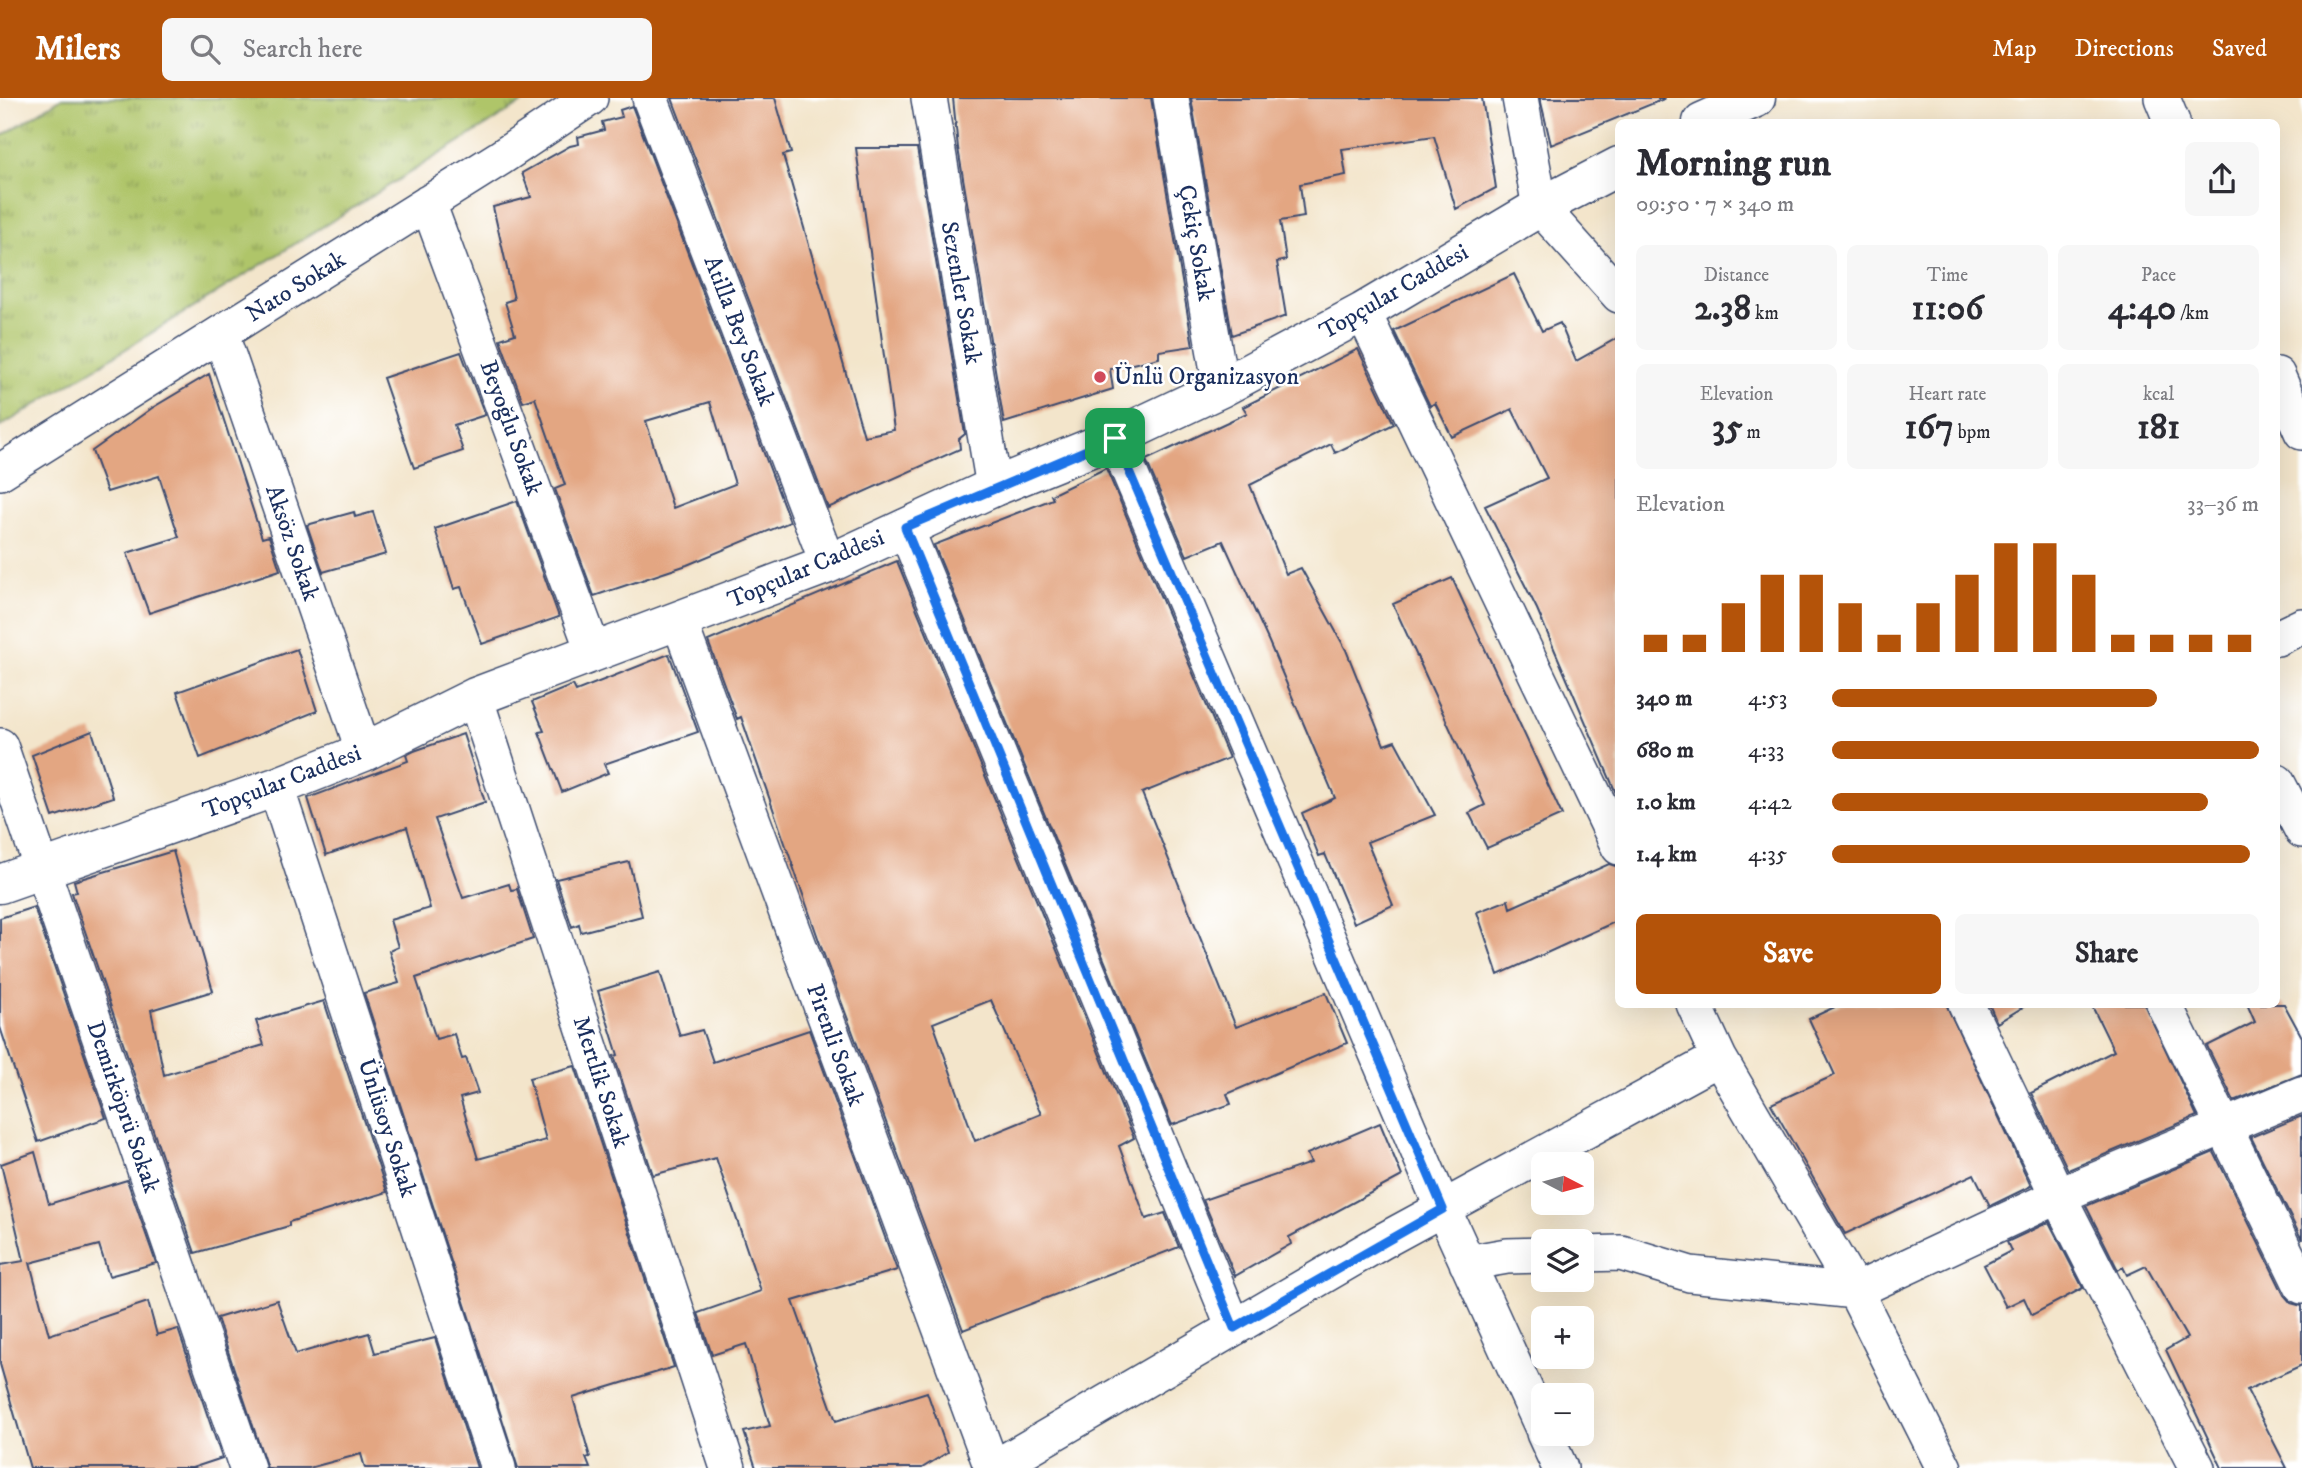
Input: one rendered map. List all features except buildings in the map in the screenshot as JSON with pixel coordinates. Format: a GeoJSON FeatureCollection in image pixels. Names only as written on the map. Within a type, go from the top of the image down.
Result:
{"type":"FeatureCollection","features":[{"type":"Feature","properties":{"kind":"street","name":"Nato Sokak"},"geometry":{"type":"LineString","coordinates":[[0,472],[221,335],[590,98]]}},
{"type":"Feature","properties":{"kind":"street","name":"Atilla Bey Sokak"},"geometry":{"type":"LineString","coordinates":[[650,98],[828,564]]}},
{"type":"Feature","properties":{"kind":"street","name":"Sezenler Sokak"},"geometry":{"type":"LineString","coordinates":[[929,98],[994,487]]}},
{"type":"Feature","properties":{"kind":"street","name":"Çekiç Sokak"},"geometry":{"type":"LineString","coordinates":[[1171,98],[1221,388]]}},
{"type":"Feature","properties":{"kind":"street"},"geometry":{"type":"LineString","coordinates":[[1520,98],[1540,207],[1615,291]]}},
{"type":"Feature","properties":{"kind":"street"},"geometry":{"type":"LineString","coordinates":[[2162,98],[2171,119]]}},
{"type":"Feature","properties":{"kind":"street","name":"Topçular Caddesi"},"geometry":{"type":"LineString","coordinates":[[0,884],[276,787],[364,752],[475,697],[828,564],[994,487],[1115,438],[1221,388],[1363,312],[1540,207],[1615,168]]}},
{"type":"Feature","properties":{"kind":"street","name":"Beyoğlu Sokak"},"geometry":{"type":"LineString","coordinates":[[428,203],[594,653]]}},
{"type":"Feature","properties":{"kind":"street"},"geometry":{"type":"LineString","coordinates":[[1363,312],[1615,839]]}},
{"type":"Feature","properties":{"kind":"street","name":"Aksöz Sokak"},"geometry":{"type":"LineString","coordinates":[[221,335],[364,752]]}},
{"type":"Feature","properties":{"kind":"street"},"geometry":{"type":"LineString","coordinates":[[2280,386],[2291,426]]}},
{"type":"Feature","properties":{"kind":"street"},"geometry":{"type":"LineString","coordinates":[[1115,438],[1443,1209],[1531,1403]]}},
{"type":"Feature","properties":{"kind":"street"},"geometry":{"type":"LineString","coordinates":[[905,527],[1234,1328]]}},
{"type":"Feature","properties":{"kind":"street","name":"Pirenli Sokak"},"geometry":{"type":"LineString","coordinates":[[679,621],[993,1468]]}},
{"type":"Feature","properties":{"kind":"street"},"geometry":{"type":"LineString","coordinates":[[2280,637],[2302,626]]}},
{"type":"Feature","properties":{"kind":"street","name":"Mertlik Sokak"},"geometry":{"type":"LineString","coordinates":[[475,697],[728,1468]]}},
{"type":"Feature","properties":{"kind":"street","name":"Demirköprü Sokak"},"geometry":{"type":"LineString","coordinates":[[0,747],[247,1468]]}},
{"type":"Feature","properties":{"kind":"street","name":"Ünlüsoy Sokak"},"geometry":{"type":"LineString","coordinates":[[276,787],[498,1468]]}},
{"type":"Feature","properties":{"kind":"street"},"geometry":{"type":"LineString","coordinates":[[2280,788],[2302,830]]}},
{"type":"Feature","properties":{"kind":"street"},"geometry":{"type":"LineString","coordinates":[[1696,1008],[1719,1058],[1855,1291],[1944,1468]]}},
{"type":"Feature","properties":{"kind":"street"},"geometry":{"type":"LineString","coordinates":[[1968,1008],[2058,1196],[2197,1468]]}},
{"type":"Feature","properties":{"kind":"street"},"geometry":{"type":"LineString","coordinates":[[2166,1008],[2302,1286]]}},
{"type":"Feature","properties":{"kind":"street"},"geometry":{"type":"LineString","coordinates":[[993,1468],[1443,1209],[1719,1058]]}},
{"type":"Feature","properties":{"kind":"street"},"geometry":{"type":"LineString","coordinates":[[1594,1254],[1621,1253],[1690,1274],[1855,1291],[2058,1196],[2302,1094]]}},
{"type":"Feature","properties":{"kind":"street"},"geometry":{"type":"LineString","coordinates":[[1467,1263],[1507,1256],[1531,1255]]}},
{"type":"Feature","properties":{"kind":"street"},"geometry":{"type":"LineString","coordinates":[[1550,1446],[1560,1468]]}},
{"type":"Feature","properties":{"kind":"green space"},"geometry":{"type":"Polygon","coordinates":[[[62,98],[530,98],[0,427],[0,137],[62,98]]]}},
{"type":"Feature","properties":{"kind":"place","name":"Ünlü Organizasyon"},"geometry":{"type":"Point","coordinates":[1100,377]}},
{"type":"Feature","properties":{"kind":"route"},"geometry":{"type":"LineString","coordinates":[[1115,438],[1443,1209],[1234,1328],[905,527],[994,487],[1115,438]]}}]}
